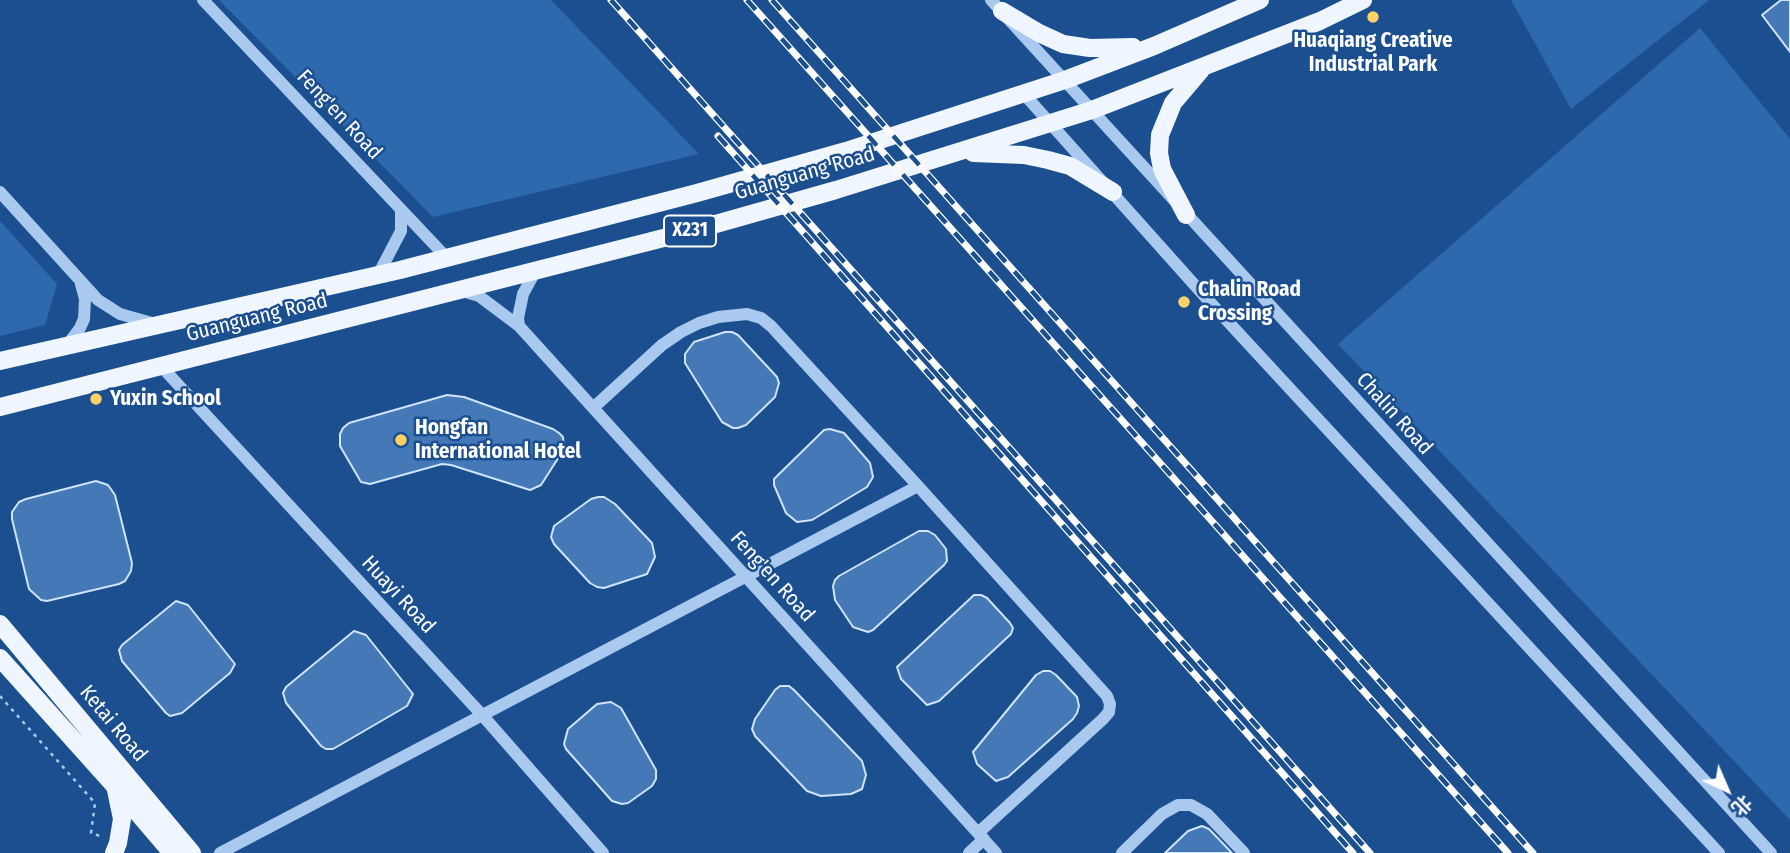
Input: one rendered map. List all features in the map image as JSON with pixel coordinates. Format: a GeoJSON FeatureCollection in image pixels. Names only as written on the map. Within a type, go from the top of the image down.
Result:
{"type":"FeatureCollection","features":[{"type":"Feature","properties":{"kind":"main road","name":"Guanguang Road"},"geometry":{"type":"LineString","coordinates":[[0,361],[378,275],[697,193],[821,158],[1065,80],[1154,46],[1260,0]]}},
{"type":"Feature","properties":{"kind":"main road","name":"Guanguang Road"},"geometry":{"type":"LineString","coordinates":[[0,407],[691,231],[949,155],[1092,110],[1320,21],[1363,0]]}},
{"type":"Feature","properties":{"kind":"main road"},"geometry":{"type":"LineString","coordinates":[[996,6],[1039,33],[1063,44],[1090,48],[1154,46]]}},
{"type":"Feature","properties":{"kind":"main road"},"geometry":{"type":"LineString","coordinates":[[1186,215],[1162,169],[1160,135],[1173,103],[1205,66]]}},
{"type":"Feature","properties":{"kind":"main road"},"geometry":{"type":"LineString","coordinates":[[949,155],[1003,153],[1048,160],[1070,166],[1113,192]]}},
{"type":"Feature","properties":{"kind":"main road","name":"Ketai Road"},"geometry":{"type":"LineString","coordinates":[[0,624],[192,853]]}},
{"type":"Feature","properties":{"kind":"main road","name":"Ketai Road"},"geometry":{"type":"LineString","coordinates":[[0,658],[172,853]]}},
{"type":"Feature","properties":{"kind":"main road"},"geometry":{"type":"LineString","coordinates":[[113,784],[118,795],[122,819],[116,848]]}},
{"type":"Feature","properties":{"kind":"street","name":"Feng'en Road"},"geometry":{"type":"LineString","coordinates":[[203,0],[446,257]]}},
{"type":"Feature","properties":{"kind":"street","name":"Chalin Road"},"geometry":{"type":"LineString","coordinates":[[996,6],[1771,853]]}},
{"type":"Feature","properties":{"kind":"street"},"geometry":{"type":"LineString","coordinates":[[1024,94],[1208,300],[1719,853]]}},
{"type":"Feature","properties":{"kind":"street"},"geometry":{"type":"LineString","coordinates":[[0,192],[98,300],[108,308],[132,319],[159,324]]}},
{"type":"Feature","properties":{"kind":"street"},"geometry":{"type":"LineString","coordinates":[[378,275],[401,232],[401,210]]}},
{"type":"Feature","properties":{"kind":"street"},"geometry":{"type":"LineString","coordinates":[[519,326],[523,294],[536,270]]}},
{"type":"Feature","properties":{"kind":"street"},"geometry":{"type":"LineString","coordinates":[[68,344],[80,328],[85,309],[80,281]]}},
{"type":"Feature","properties":{"kind":"street","name":"Feng'en Road"},"geometry":{"type":"LineString","coordinates":[[458,290],[479,296],[519,326],[996,853]]}},
{"type":"Feature","properties":{"kind":"street"},"geometry":{"type":"LineString","coordinates":[[593,408],[681,332],[718,317],[747,314],[761,318],[918,486],[1107,696],[1109,712],[1103,719],[981,836],[969,853]]}},
{"type":"Feature","properties":{"kind":"street","name":"Huayi Road"},"geometry":{"type":"LineString","coordinates":[[161,366],[483,716],[603,853]]}},
{"type":"Feature","properties":{"kind":"street"},"geometry":{"type":"LineString","coordinates":[[220,853],[918,486]]}},
{"type":"Feature","properties":{"kind":"street"},"geometry":{"type":"LineString","coordinates":[[1122,853],[1163,814],[1178,805],[1191,805],[1207,814],[1244,853]]}},
{"type":"Feature","properties":{"kind":"path"},"geometry":{"type":"LineString","coordinates":[[0,696],[95,803],[91,833],[116,848]]}},
{"type":"Feature","properties":{"kind":"shaded area"},"geometry":{"type":"Polygon","coordinates":[[[219,0],[551,0],[699,154],[433,217],[219,0]]]}},
{"type":"Feature","properties":{"kind":"shaded area"},"geometry":{"type":"Polygon","coordinates":[[[1511,0],[1709,0],[1571,109],[1511,0]]]}},
{"type":"Feature","properties":{"kind":"shaded area"},"geometry":{"type":"Polygon","coordinates":[[[1700,28],[1790,139],[1790,820],[1338,344],[1700,28]]]}},
{"type":"Feature","properties":{"kind":"shaded area"},"geometry":{"type":"Polygon","coordinates":[[[0,221],[57,284],[45,325],[0,336],[0,221]]]}},
{"type":"Feature","properties":{"kind":"building"},"geometry":{"type":"Polygon","coordinates":[[[1781,0],[1790,0],[1790,52],[1762,15],[1781,0]]]}},
{"type":"Feature","properties":{"kind":"building"},"geometry":{"type":"Polygon","coordinates":[[[725,332],[738,335],[777,377],[779,383],[775,397],[746,425],[738,428],[722,422],[685,363],[685,354],[694,342],[725,332]]]}},
{"type":"Feature","properties":{"kind":"building"},"geometry":{"type":"Polygon","coordinates":[[[447,395],[464,397],[559,433],[563,437],[564,449],[541,485],[530,490],[442,464],[370,484],[361,482],[340,446],[343,428],[349,423],[447,395]]]}},
{"type":"Feature","properties":{"kind":"building"},"geometry":{"type":"Polygon","coordinates":[[[824,430],[844,433],[870,463],[873,477],[867,487],[812,520],[797,522],[786,513],[774,479],[824,430]]]}},
{"type":"Feature","properties":{"kind":"building"},"geometry":{"type":"Polygon","coordinates":[[[96,481],[108,485],[115,495],[132,563],[131,571],[125,581],[119,584],[47,601],[41,600],[29,589],[12,512],[19,502],[26,499],[96,481]]]}},
{"type":"Feature","properties":{"kind":"building"},"geometry":{"type":"Polygon","coordinates":[[[604,497],[615,504],[652,543],[655,557],[647,574],[604,588],[597,587],[590,583],[554,544],[551,537],[554,526],[591,499],[604,497]]]}},
{"type":"Feature","properties":{"kind":"building"},"geometry":{"type":"Polygon","coordinates":[[[919,531],[928,531],[935,535],[946,549],[947,561],[873,630],[868,632],[853,627],[835,600],[835,580],[919,531]]]}},
{"type":"Feature","properties":{"kind":"building"},"geometry":{"type":"Polygon","coordinates":[[[974,595],[987,598],[1010,623],[1013,628],[1011,634],[939,701],[927,705],[901,679],[897,667],[974,595]]]}},
{"type":"Feature","properties":{"kind":"building"},"geometry":{"type":"Polygon","coordinates":[[[176,601],[188,605],[235,664],[230,673],[182,713],[170,716],[122,661],[119,650],[176,601]]]}},
{"type":"Feature","properties":{"kind":"building"},"geometry":{"type":"Polygon","coordinates":[[[354,631],[366,635],[413,694],[407,706],[333,749],[326,749],[286,703],[283,693],[286,687],[354,631]]]}},
{"type":"Feature","properties":{"kind":"building"},"geometry":{"type":"Polygon","coordinates":[[[1043,671],[1056,675],[1077,697],[1077,713],[1008,777],[996,781],[977,764],[973,752],[1036,675],[1043,671]]]}},
{"type":"Feature","properties":{"kind":"building"},"geometry":{"type":"Polygon","coordinates":[[[780,686],[789,686],[794,690],[862,761],[866,775],[862,789],[851,794],[821,796],[807,791],[755,736],[752,729],[755,719],[780,686]]]}},
{"type":"Feature","properties":{"kind":"building"},"geometry":{"type":"Polygon","coordinates":[[[611,702],[621,708],[656,770],[656,779],[652,786],[628,803],[622,804],[612,801],[564,744],[568,729],[597,704],[611,702]]]}},
{"type":"Feature","properties":{"kind":"building"},"geometry":{"type":"Polygon","coordinates":[[[1202,826],[1209,829],[1232,853],[1165,853],[1188,831],[1202,826]]]}},
{"type":"Feature","properties":{"kind":"railway"},"geometry":{"type":"LineString","coordinates":[[611,0],[1370,853]]}},
{"type":"Feature","properties":{"kind":"railway"},"geometry":{"type":"LineString","coordinates":[[747,0],[1508,853]]}},
{"type":"Feature","properties":{"kind":"railway"},"geometry":{"type":"LineString","coordinates":[[772,0],[1533,853]]}},
{"type":"Feature","properties":{"kind":"railway"},"geometry":{"type":"LineString","coordinates":[[718,136],[1353,853]]}},
{"type":"Feature","properties":{"kind":"place","name":"Huaqiang Creative Industrial Park"},"geometry":{"type":"Point","coordinates":[1373,17]}},
{"type":"Feature","properties":{"kind":"place","name":"Chalin Road Crossing"},"geometry":{"type":"Point","coordinates":[1184,302]}},
{"type":"Feature","properties":{"kind":"place","name":"Yuxin School"},"geometry":{"type":"Point","coordinates":[96,399]}},
{"type":"Feature","properties":{"kind":"place","name":"Hongfan International Hotel"},"geometry":{"type":"Point","coordinates":[401,440]}}]}
